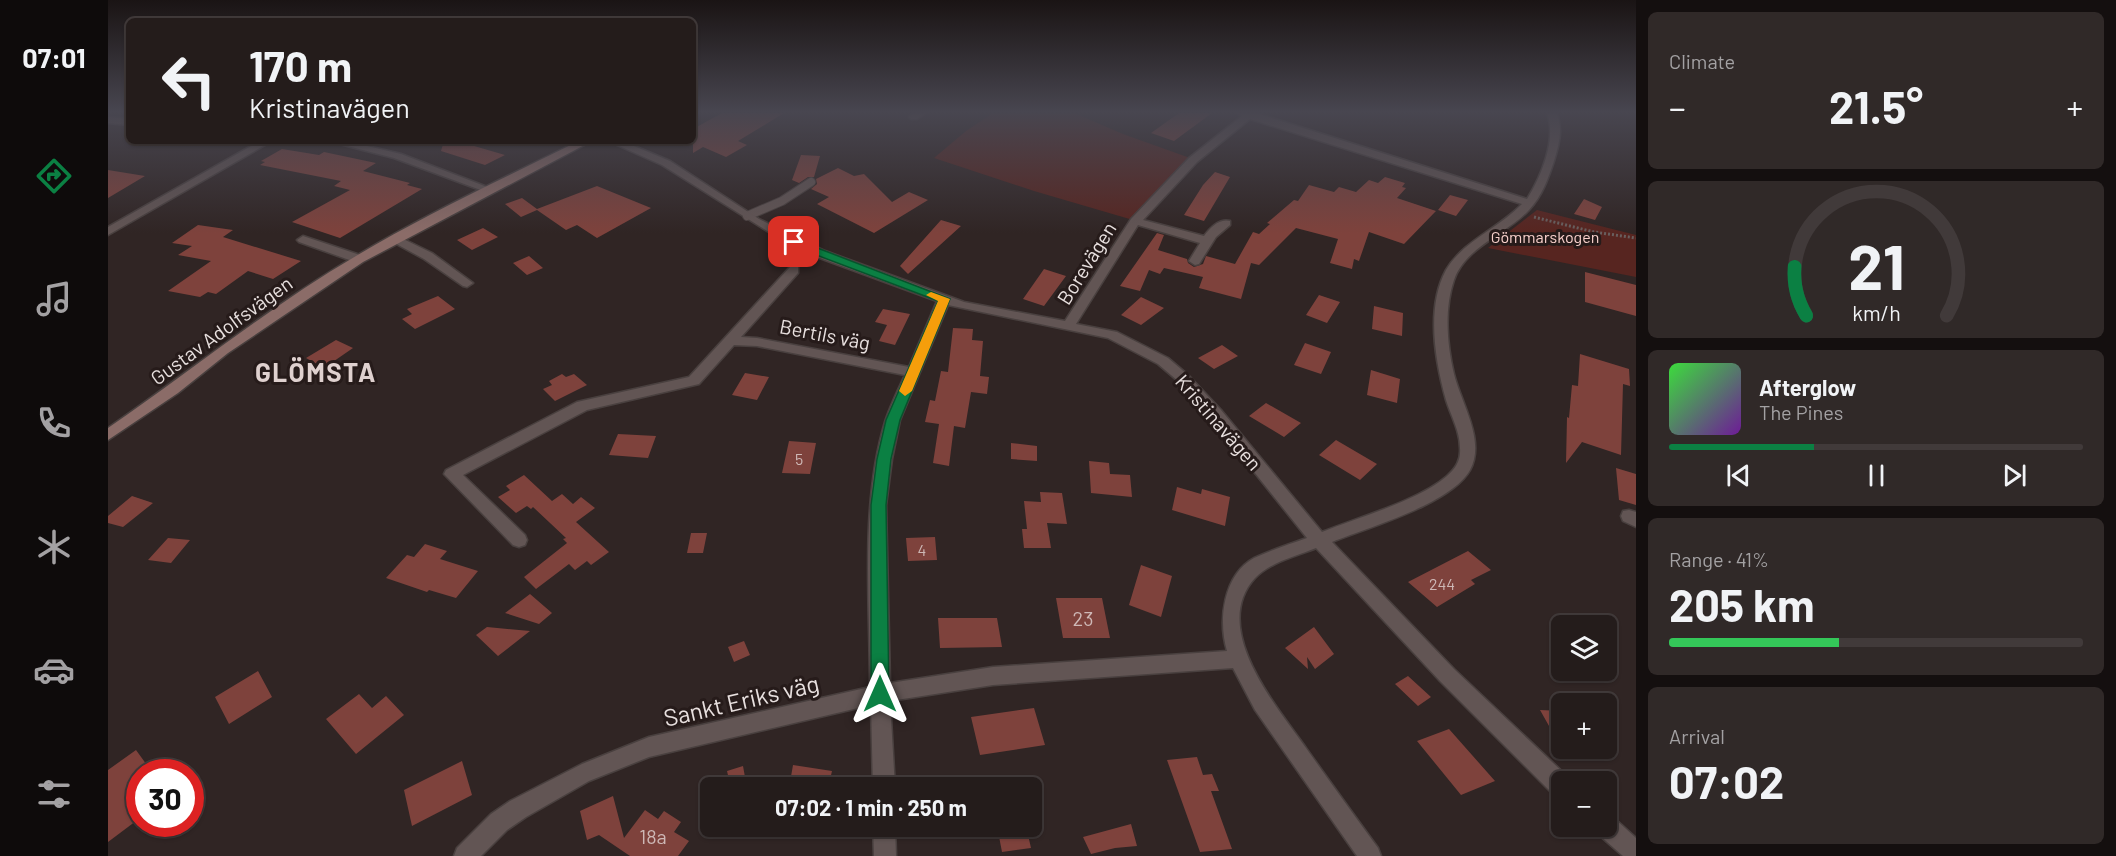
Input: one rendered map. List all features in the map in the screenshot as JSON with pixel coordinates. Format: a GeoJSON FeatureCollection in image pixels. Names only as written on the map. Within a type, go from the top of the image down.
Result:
{"type":"FeatureCollection","features":[{"type":"Feature","properties":{"kind":"street"},"geometry":{"type":"LineString","coordinates":[[108,232],[246,153]]}},
{"type":"Feature","properties":{"kind":"street"},"geometry":{"type":"LineString","coordinates":[[381,153],[406,159],[490,190]]}},
{"type":"Feature","properties":{"kind":"street","name":"Gustav Adolfsvägen"},"geometry":{"type":"LineString","coordinates":[[108,435],[173,390],[223,350],[359,259],[563,153]]}},
{"type":"Feature","properties":{"kind":"street","name":"Kristinavägen"},"geometry":{"type":"LineString","coordinates":[[642,153],[666,163],[787,239],[820,254],[944,299],[1004,315],[1069,325],[1112,335],[1134,344],[1163,361],[1178,373],[1216,414],[1319,540],[1447,675],[1551,776]]}},
{"type":"Feature","properties":{"kind":"street","name":"Borevägen"},"geometry":{"type":"LineString","coordinates":[[1069,325],[1135,221],[1202,153]]}},
{"type":"Feature","properties":{"kind":"street"},"geometry":{"type":"LineString","coordinates":[[1361,153],[1524,209]]}},
{"type":"Feature","properties":{"kind":"street"},"geometry":{"type":"LineString","coordinates":[[1370,856],[1270,715],[1239,659],[1232,612],[1236,590],[1247,572],[1265,560],[1430,496],[1451,482],[1462,469],[1468,454],[1467,436],[1450,388],[1443,355],[1443,311],[1448,280],[1454,266],[1461,259],[1524,209],[1540,187],[1551,153]]}},
{"type":"Feature","properties":{"kind":"street","name":"Borevägen"},"geometry":{"type":"LineString","coordinates":[[1135,221],[1207,241]]}},
{"type":"Feature","properties":{"kind":"street"},"geometry":{"type":"LineString","coordinates":[[1195,261],[1207,241],[1217,229],[1226,223]]}},
{"type":"Feature","properties":{"kind":"street"},"geometry":{"type":"LineString","coordinates":[[395,239],[428,256],[467,283]]}},
{"type":"Feature","properties":{"kind":"street"},"geometry":{"type":"LineString","coordinates":[[303,240],[359,259]]}},
{"type":"Feature","properties":{"kind":"street"},"geometry":{"type":"LineString","coordinates":[[519,540],[452,474],[582,406],[694,381],[794,270]]}},
{"type":"Feature","properties":{"kind":"street"},"geometry":{"type":"LineString","coordinates":[[884,777],[880,694],[878,505],[884,459],[893,420],[944,299]]}},
{"type":"Feature","properties":{"kind":"street","name":"Bertils väg"},"geometry":{"type":"LineString","coordinates":[[728,341],[757,342],[913,372]]}},
{"type":"Feature","properties":{"kind":"street","name":"Sankt Eriks väg"},"geometry":{"type":"LineString","coordinates":[[465,856],[492,829],[518,809],[582,774],[649,747],[880,694],[1004,675],[1239,659]]}},
{"type":"Feature","properties":{"kind":"street"},"geometry":{"type":"LineString","coordinates":[[1617,836],[1636,853]]}},
{"type":"Feature","properties":{"kind":"street"},"geometry":{"type":"LineString","coordinates":[[884,837],[885,856]]}},
{"type":"Feature","properties":{"kind":"lane"},"geometry":{"type":"LineString","coordinates":[[747,216],[782,201],[811,182]]}},
{"type":"Feature","properties":{"kind":"path"},"geometry":{"type":"LineString","coordinates":[[1524,209],[1594,232],[1636,238]]}},
{"type":"Feature","properties":{"kind":"green space"},"geometry":{"type":"Polygon","coordinates":[[[940,153],[1176,153],[1190,158],[1133,220],[934,158],[940,153]]]}},
{"type":"Feature","properties":{"kind":"green space","name":"Gömmarskogen"},"geometry":{"type":"Polygon","coordinates":[[[1537,210],[1636,235],[1636,277],[1488,248],[1537,210]]]}},
{"type":"Feature","properties":{"kind":"building"},"geometry":{"type":"Polygon","coordinates":[[[275,153],[319,155],[328,153],[376,163],[363,171],[410,183],[407,185],[422,189],[340,238],[292,222],[350,190],[334,186],[341,181],[260,165],[265,162],[261,161],[275,153]]]}},
{"type":"Feature","properties":{"kind":"building"},"geometry":{"type":"Polygon","coordinates":[[[447,153],[498,153],[505,155],[485,165],[447,153]]]}},
{"type":"Feature","properties":{"kind":"building"},"geometry":{"type":"Polygon","coordinates":[[[717,153],[733,153],[726,157],[717,153]]]}},
{"type":"Feature","properties":{"kind":"building"},"geometry":{"type":"Polygon","coordinates":[[[801,155],[820,156],[814,177],[808,177],[799,183],[792,180],[801,155]]]}},
{"type":"Feature","properties":{"kind":"building"},"geometry":{"type":"Polygon","coordinates":[[[838,168],[854,176],[864,174],[892,202],[909,192],[928,200],[874,233],[817,204],[829,197],[811,189],[817,184],[816,179],[838,168]]]}},
{"type":"Feature","properties":{"kind":"building"},"geometry":{"type":"Polygon","coordinates":[[[108,170],[145,176],[108,198],[108,170]]]}},
{"type":"Feature","properties":{"kind":"building"},"geometry":{"type":"Polygon","coordinates":[[[1215,172],[1230,177],[1204,221],[1184,215],[1203,185],[1215,172]]]}},
{"type":"Feature","properties":{"kind":"building"},"geometry":{"type":"Polygon","coordinates":[[[1385,177],[1405,183],[1402,187],[1406,188],[1397,198],[1436,211],[1404,244],[1369,232],[1359,261],[1354,259],[1352,269],[1330,263],[1338,239],[1296,228],[1259,265],[1251,263],[1241,299],[1199,288],[1203,277],[1164,268],[1160,274],[1149,270],[1140,291],[1120,286],[1157,233],[1164,235],[1158,250],[1187,259],[1188,263],[1194,267],[1203,264],[1206,256],[1235,264],[1253,232],[1259,234],[1270,224],[1267,223],[1294,200],[1298,201],[1309,185],[1334,192],[1339,187],[1356,192],[1369,180],[1378,183],[1385,177]]]}},
{"type":"Feature","properties":{"kind":"building"},"geometry":{"type":"Polygon","coordinates":[[[597,186],[651,208],[597,238],[577,225],[566,230],[537,210],[521,217],[505,204],[522,198],[537,209],[597,186]]]}},
{"type":"Feature","properties":{"kind":"building"},"geometry":{"type":"Polygon","coordinates":[[[1450,195],[1468,200],[1456,216],[1438,210],[1450,195]]]}},
{"type":"Feature","properties":{"kind":"building"},"geometry":{"type":"Polygon","coordinates":[[[1584,199],[1602,207],[1595,220],[1574,214],[1584,199]]]}},
{"type":"Feature","properties":{"kind":"building"},"geometry":{"type":"Polygon","coordinates":[[[941,220],[961,226],[908,274],[900,266],[941,220]]]}},
{"type":"Feature","properties":{"kind":"building"},"geometry":{"type":"Polygon","coordinates":[[[198,225],[233,230],[223,237],[301,261],[273,279],[248,271],[216,294],[208,292],[200,297],[168,291],[211,261],[178,255],[192,246],[172,243],[198,225]]]}},
{"type":"Feature","properties":{"kind":"building"},"geometry":{"type":"Polygon","coordinates":[[[483,228],[498,237],[472,250],[457,240],[483,228]]]}},
{"type":"Feature","properties":{"kind":"building"},"geometry":{"type":"Polygon","coordinates":[[[529,256],[543,268],[527,275],[513,263],[529,256]]]}},
{"type":"Feature","properties":{"kind":"building"},"geometry":{"type":"Polygon","coordinates":[[[1044,269],[1066,276],[1044,306],[1023,299],[1044,269]]]}},
{"type":"Feature","properties":{"kind":"building"},"geometry":{"type":"Polygon","coordinates":[[[1585,272],[1636,285],[1636,316],[1585,302],[1585,272]]]}},
{"type":"Feature","properties":{"kind":"building"},"geometry":{"type":"Polygon","coordinates":[[[1319,295],[1340,302],[1327,323],[1306,315],[1319,295]]]}},
{"type":"Feature","properties":{"kind":"building"},"geometry":{"type":"Polygon","coordinates":[[[438,296],[455,309],[415,329],[402,319],[412,314],[407,309],[438,296]]]}},
{"type":"Feature","properties":{"kind":"building"},"geometry":{"type":"Polygon","coordinates":[[[1141,297],[1164,308],[1141,325],[1121,315],[1141,297]]]}},
{"type":"Feature","properties":{"kind":"building"},"geometry":{"type":"Polygon","coordinates":[[[1374,306],[1403,313],[1402,336],[1372,329],[1374,306]]]}},
{"type":"Feature","properties":{"kind":"building"},"geometry":{"type":"Polygon","coordinates":[[[883,309],[910,314],[895,345],[879,341],[887,325],[875,322],[883,309]]]}},
{"type":"Feature","properties":{"kind":"building"},"geometry":{"type":"Polygon","coordinates":[[[953,328],[973,329],[972,340],[983,341],[980,376],[989,377],[987,394],[971,392],[965,428],[954,426],[949,466],[933,463],[939,424],[925,422],[930,400],[935,401],[941,371],[948,372],[953,328]]]}},
{"type":"Feature","properties":{"kind":"building"},"geometry":{"type":"Polygon","coordinates":[[[336,340],[353,348],[324,368],[306,358],[336,340]]]}},
{"type":"Feature","properties":{"kind":"building"},"geometry":{"type":"Polygon","coordinates":[[[1305,343],[1331,352],[1321,374],[1294,365],[1305,343]]]}},
{"type":"Feature","properties":{"kind":"building"},"geometry":{"type":"Polygon","coordinates":[[[1222,345],[1238,356],[1214,369],[1198,358],[1222,345]]]}},
{"type":"Feature","properties":{"kind":"building"},"geometry":{"type":"Polygon","coordinates":[[[1580,354],[1629,369],[1630,386],[1623,384],[1621,455],[1582,442],[1566,463],[1567,417],[1569,418],[1572,385],[1578,386],[1580,354]]]}},
{"type":"Feature","properties":{"kind":"building"},"geometry":{"type":"Polygon","coordinates":[[[1371,370],[1400,379],[1397,403],[1367,395],[1371,370]]]}},
{"type":"Feature","properties":{"kind":"building"},"geometry":{"type":"Polygon","coordinates":[[[745,373],[769,377],[757,400],[732,395],[745,373]]]}},
{"type":"Feature","properties":{"kind":"building"},"geometry":{"type":"Polygon","coordinates":[[[562,374],[566,377],[574,374],[587,385],[555,401],[543,389],[552,385],[549,381],[562,374]]]}},
{"type":"Feature","properties":{"kind":"building"},"geometry":{"type":"Polygon","coordinates":[[[1266,403],[1301,423],[1284,437],[1249,416],[1266,403]]]}},
{"type":"Feature","properties":{"kind":"building"},"geometry":{"type":"Polygon","coordinates":[[[618,434],[656,436],[648,458],[609,455],[618,434]]]}},
{"type":"Feature","properties":{"kind":"building"},"geometry":{"type":"Polygon","coordinates":[[[1336,440],[1377,464],[1360,480],[1319,455],[1336,440]]]}},
{"type":"Feature","properties":{"kind":"building"},"geometry":{"type":"Polygon","coordinates":[[[789,441],[816,443],[810,474],[782,473],[789,441]]]}},
{"type":"Feature","properties":{"kind":"building"},"geometry":{"type":"Polygon","coordinates":[[[1011,443],[1037,446],[1037,461],[1011,459],[1011,443]]]}},
{"type":"Feature","properties":{"kind":"building"},"geometry":{"type":"Polygon","coordinates":[[[1089,461],[1109,463],[1110,474],[1130,475],[1132,497],[1091,493],[1089,461]]]}},
{"type":"Feature","properties":{"kind":"building"},"geometry":{"type":"Polygon","coordinates":[[[1616,468],[1636,474],[1636,505],[1619,500],[1616,468]]]}},
{"type":"Feature","properties":{"kind":"building"},"geometry":{"type":"Polygon","coordinates":[[[524,475],[552,501],[562,494],[573,504],[581,497],[595,508],[576,522],[609,552],[591,565],[587,561],[575,570],[569,564],[536,589],[524,577],[567,543],[563,539],[566,538],[533,507],[531,509],[527,506],[516,513],[498,497],[510,490],[506,486],[524,475]]]}},
{"type":"Feature","properties":{"kind":"building"},"geometry":{"type":"Polygon","coordinates":[[[1177,487],[1201,494],[1202,489],[1230,497],[1225,526],[1172,510],[1177,487]]]}},
{"type":"Feature","properties":{"kind":"building"},"geometry":{"type":"Polygon","coordinates":[[[1040,492],[1062,493],[1067,524],[1047,523],[1051,548],[1024,548],[1022,529],[1027,529],[1024,501],[1041,502],[1040,492]]]}},
{"type":"Feature","properties":{"kind":"building"},"geometry":{"type":"Polygon","coordinates":[[[132,496],[153,503],[123,527],[108,523],[108,516],[132,496]]]}},
{"type":"Feature","properties":{"kind":"building"},"geometry":{"type":"Polygon","coordinates":[[[691,533],[707,533],[703,553],[687,553],[691,533]]]}},
{"type":"Feature","properties":{"kind":"building"},"geometry":{"type":"Polygon","coordinates":[[[935,537],[937,560],[908,561],[906,538],[935,537]]]}},
{"type":"Feature","properties":{"kind":"building"},"geometry":{"type":"Polygon","coordinates":[[[168,538],[190,540],[171,563],[148,560],[168,538]]]}},
{"type":"Feature","properties":{"kind":"building"},"geometry":{"type":"Polygon","coordinates":[[[425,544],[447,551],[440,559],[478,571],[456,598],[429,590],[427,592],[386,578],[407,555],[414,557],[425,544]]]}},
{"type":"Feature","properties":{"kind":"building"},"geometry":{"type":"Polygon","coordinates":[[[1468,551],[1491,570],[1471,580],[1475,584],[1437,607],[1408,582],[1468,551]]]}},
{"type":"Feature","properties":{"kind":"building"},"geometry":{"type":"Polygon","coordinates":[[[1141,565],[1172,576],[1161,617],[1129,605],[1141,565]]]}},
{"type":"Feature","properties":{"kind":"building"},"geometry":{"type":"Polygon","coordinates":[[[530,594],[552,613],[539,624],[505,613],[530,594]]]}},
{"type":"Feature","properties":{"kind":"building"},"geometry":{"type":"Polygon","coordinates":[[[1056,598],[1102,598],[1110,638],[1063,638],[1056,598]]]}},
{"type":"Feature","properties":{"kind":"building"},"geometry":{"type":"Polygon","coordinates":[[[938,618],[997,618],[1002,647],[940,648],[938,618]]]}},
{"type":"Feature","properties":{"kind":"building"},"geometry":{"type":"Polygon","coordinates":[[[487,627],[530,631],[498,656],[476,635],[487,627]]]}},
{"type":"Feature","properties":{"kind":"building"},"geometry":{"type":"Polygon","coordinates":[[[1314,627],[1334,654],[1315,669],[1307,657],[1308,669],[1285,648],[1314,627]]]}},
{"type":"Feature","properties":{"kind":"building"},"geometry":{"type":"Polygon","coordinates":[[[744,641],[750,655],[734,662],[728,647],[744,641]]]}},
{"type":"Feature","properties":{"kind":"building"},"geometry":{"type":"Polygon","coordinates":[[[258,671],[272,697],[229,724],[215,697],[258,671]]]}},
{"type":"Feature","properties":{"kind":"building"},"geometry":{"type":"Polygon","coordinates":[[[1408,676],[1431,697],[1418,706],[1395,684],[1408,676]]]}},
{"type":"Feature","properties":{"kind":"building"},"geometry":{"type":"Polygon","coordinates":[[[359,694],[372,708],[386,696],[404,715],[356,754],[326,719],[359,694]]]}},
{"type":"Feature","properties":{"kind":"building"},"geometry":{"type":"Polygon","coordinates":[[[1034,708],[1045,745],[980,755],[971,717],[1034,708]]]}},
{"type":"Feature","properties":{"kind":"building"},"geometry":{"type":"Polygon","coordinates":[[[1540,710],[1551,710],[1551,730],[1540,710]]]}},
{"type":"Feature","properties":{"kind":"building"},"geometry":{"type":"Polygon","coordinates":[[[1449,729],[1495,781],[1461,795],[1417,741],[1449,729]]]}},
{"type":"Feature","properties":{"kind":"building"},"geometry":{"type":"Polygon","coordinates":[[[136,750],[143,759],[126,759],[126,828],[108,842],[108,770],[136,750]]]}},
{"type":"Feature","properties":{"kind":"building"},"geometry":{"type":"Polygon","coordinates":[[[1197,757],[1203,775],[1212,774],[1219,791],[1211,791],[1232,849],[1200,852],[1167,760],[1197,757]]]}},
{"type":"Feature","properties":{"kind":"building"},"geometry":{"type":"Polygon","coordinates":[[[462,761],[472,795],[412,826],[404,790],[462,761]]]}},
{"type":"Feature","properties":{"kind":"building"},"geometry":{"type":"Polygon","coordinates":[[[793,765],[832,771],[831,777],[791,777],[793,765]]]}},
{"type":"Feature","properties":{"kind":"building"},"geometry":{"type":"Polygon","coordinates":[[[743,766],[745,777],[728,777],[727,771],[743,766]]]}},
{"type":"Feature","properties":{"kind":"building"},"geometry":{"type":"Polygon","coordinates":[[[613,796],[624,838],[645,810],[658,819],[664,811],[681,822],[674,832],[689,841],[678,856],[630,856],[599,835],[587,840],[580,811],[613,796]]]}},
{"type":"Feature","properties":{"kind":"building"},"geometry":{"type":"Polygon","coordinates":[[[1131,824],[1137,846],[1091,854],[1083,837],[1131,824]]]}},
{"type":"Feature","properties":{"kind":"building"},"geometry":{"type":"Polygon","coordinates":[[[999,837],[1028,837],[1031,848],[1002,852],[999,837]]]}},
{"type":"Feature","properties":{"kind":"slow traffic"},"geometry":{"type":"LineString","coordinates":[[905,391],[944,299],[931,295]]}},
{"type":"Feature","properties":{"kind":"district","name":"GLÖMSTA"},"geometry":{"type":"Point","coordinates":[316,371]}},
{"type":"Feature","properties":{"kind":"route"},"geometry":{"type":"LineString","coordinates":[[794,242],[820,254],[944,299],[893,420],[884,459],[878,505],[880,694]]}}]}
